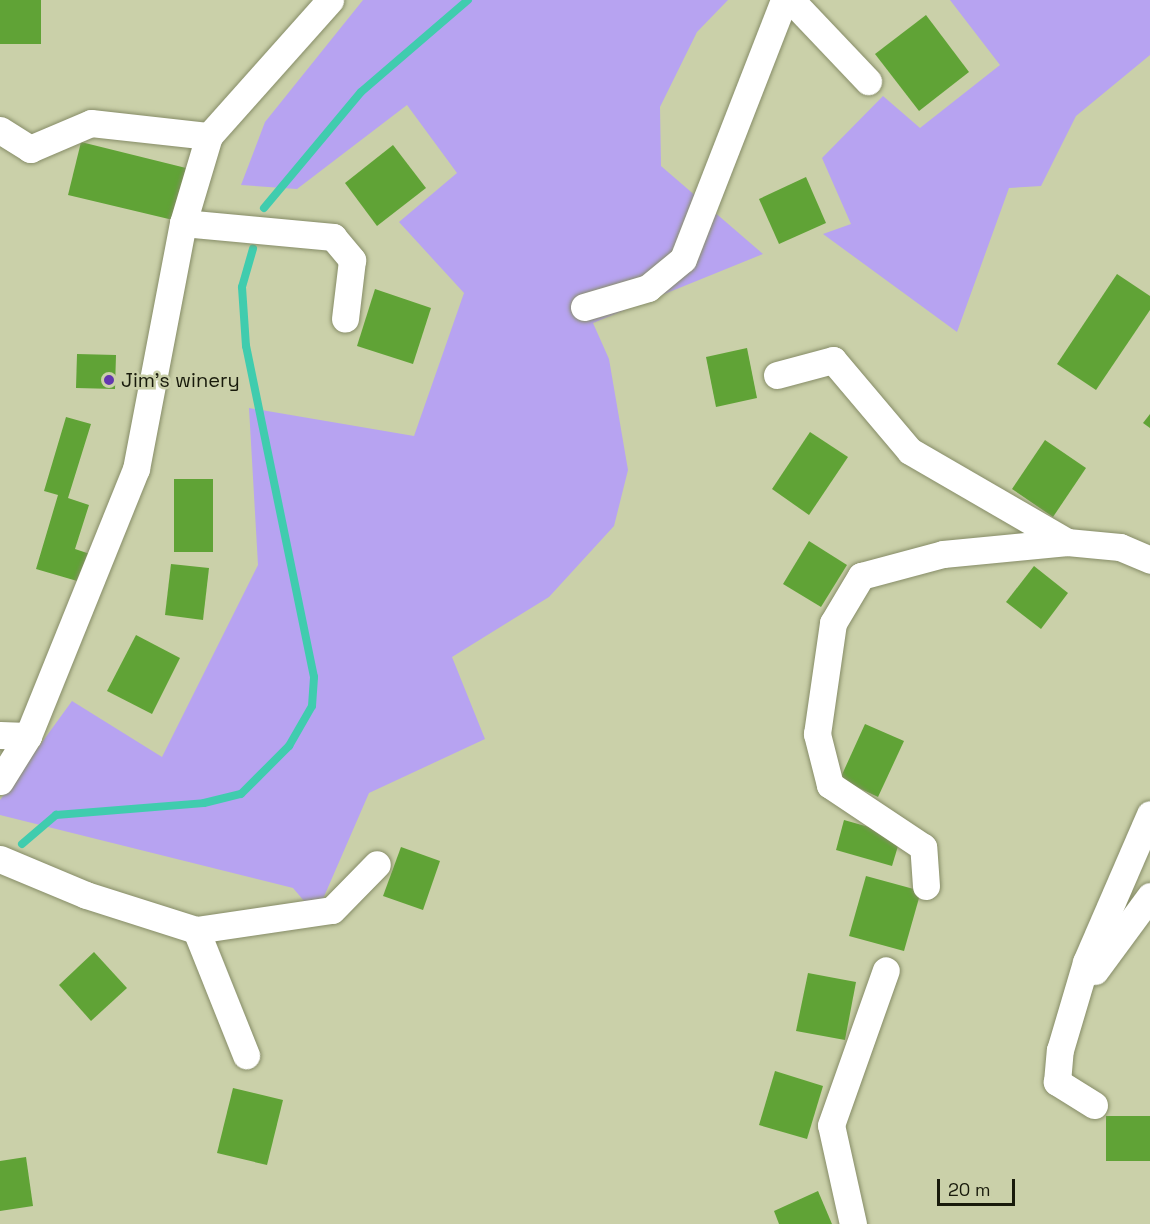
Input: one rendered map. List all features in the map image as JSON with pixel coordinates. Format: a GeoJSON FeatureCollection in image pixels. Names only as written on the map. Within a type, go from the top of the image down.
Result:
{"type":"FeatureCollection","features":[{"type":"Feature","properties":{"kind":"street"},"geometry":{"type":"LineString","coordinates":[[0,781],[28,736],[136,470],[183,223],[209,136],[330,0]]}},
{"type":"Feature","properties":{"kind":"street"},"geometry":{"type":"LineString","coordinates":[[584,308],[648,288],[683,259],[784,0]]}},
{"type":"Feature","properties":{"kind":"street"},"geometry":{"type":"LineString","coordinates":[[791,0],[868,81]]}},
{"type":"Feature","properties":{"kind":"street"},"geometry":{"type":"LineString","coordinates":[[0,130],[30,149],[91,123],[209,136]]}},
{"type":"Feature","properties":{"kind":"street"},"geometry":{"type":"LineString","coordinates":[[183,223],[333,237],[352,260],[345,319]]}},
{"type":"Feature","properties":{"kind":"street"},"geometry":{"type":"LineString","coordinates":[[777,375],[834,360],[910,451],[1067,542]]}},
{"type":"Feature","properties":{"kind":"street"},"geometry":{"type":"LineString","coordinates":[[926,886],[922,847],[830,785],[817,734],[834,623],[861,576],[905,560],[1067,542],[1120,547],[1150,560]]}},
{"type":"Feature","properties":{"kind":"street"},"geometry":{"type":"LineString","coordinates":[[0,735],[28,736]]}},
{"type":"Feature","properties":{"kind":"street"},"geometry":{"type":"LineString","coordinates":[[1094,1105],[1057,1082],[1060,1050],[1087,971],[1086,962],[1150,814]]}},
{"type":"Feature","properties":{"kind":"street"},"geometry":{"type":"LineString","coordinates":[[0,859],[86,895],[196,930],[332,910],[377,864]]}},
{"type":"Feature","properties":{"kind":"street"},"geometry":{"type":"LineString","coordinates":[[1087,971],[1098,971],[1130,918],[1150,896]]}},
{"type":"Feature","properties":{"kind":"street"},"geometry":{"type":"LineString","coordinates":[[196,930],[246,1055]]}},
{"type":"Feature","properties":{"kind":"street"},"geometry":{"type":"LineString","coordinates":[[853,1224],[831,1125],[886,970]]}},
{"type":"Feature","properties":{"kind":"shaded area"},"geometry":{"type":"Polygon","coordinates":[[[363,0],[728,0],[697,32],[660,107],[661,166],[763,254],[593,323],[609,359],[628,470],[614,526],[549,597],[452,657],[485,739],[369,793],[316,915],[293,888],[0,815],[0,800],[72,701],[162,757],[258,565],[249,408],[414,436],[464,293],[399,222],[457,173],[407,105],[297,189],[241,185],[265,122],[363,0]]]}},
{"type":"Feature","properties":{"kind":"shaded area"},"geometry":{"type":"Polygon","coordinates":[[[950,0],[1150,0],[1150,55],[1076,116],[1041,186],[1009,188],[957,332],[823,234],[851,224],[822,158],[883,96],[920,128],[1000,65],[950,0]]]}},
{"type":"Feature","properties":{"kind":"building"},"geometry":{"type":"Polygon","coordinates":[[[0,0],[41,0],[41,44],[0,44],[0,0]]]}},
{"type":"Feature","properties":{"kind":"building"},"geometry":{"type":"Polygon","coordinates":[[[926,15],[969,72],[919,111],[875,54],[926,15]]]}},
{"type":"Feature","properties":{"kind":"building"},"geometry":{"type":"Polygon","coordinates":[[[81,142],[186,168],[173,220],[68,195],[81,142]]]}},
{"type":"Feature","properties":{"kind":"building"},"geometry":{"type":"Polygon","coordinates":[[[393,145],[426,188],[377,226],[345,183],[393,145]]]}},
{"type":"Feature","properties":{"kind":"building"},"geometry":{"type":"Polygon","coordinates":[[[806,177],[826,223],[779,244],[759,199],[806,177]]]}},
{"type":"Feature","properties":{"kind":"building"},"geometry":{"type":"Polygon","coordinates":[[[1117,274],[1150,296],[1150,310],[1096,390],[1057,364],[1117,274]]]}},
{"type":"Feature","properties":{"kind":"building"},"geometry":{"type":"Polygon","coordinates":[[[375,289],[431,308],[413,364],[357,346],[375,289]]]}},
{"type":"Feature","properties":{"kind":"building"},"geometry":{"type":"Polygon","coordinates":[[[747,348],[757,398],[716,407],[706,357],[747,348]]]}},
{"type":"Feature","properties":{"kind":"building"},"geometry":{"type":"Polygon","coordinates":[[[77,354],[116,355],[115,389],[76,388],[77,354]]]}},
{"type":"Feature","properties":{"kind":"building"},"geometry":{"type":"Polygon","coordinates":[[[1150,414],[1150,428],[1143,423],[1150,414]]]}},
{"type":"Feature","properties":{"kind":"building"},"geometry":{"type":"Polygon","coordinates":[[[66,417],[91,424],[68,498],[89,505],[75,549],[93,555],[84,583],[36,569],[58,495],[44,491],[66,417]]]}},
{"type":"Feature","properties":{"kind":"building"},"geometry":{"type":"Polygon","coordinates":[[[810,432],[848,457],[809,515],[772,489],[810,432]]]}},
{"type":"Feature","properties":{"kind":"building"},"geometry":{"type":"Polygon","coordinates":[[[1045,440],[1086,468],[1053,517],[1012,489],[1045,440]]]}},
{"type":"Feature","properties":{"kind":"building"},"geometry":{"type":"Polygon","coordinates":[[[174,479],[213,479],[213,552],[174,552],[174,479]]]}},
{"type":"Feature","properties":{"kind":"building"},"geometry":{"type":"Polygon","coordinates":[[[809,541],[847,565],[821,607],[783,584],[809,541]]]}},
{"type":"Feature","properties":{"kind":"building"},"geometry":{"type":"Polygon","coordinates":[[[171,564],[209,568],[203,620],[165,615],[171,564]]]}},
{"type":"Feature","properties":{"kind":"building"},"geometry":{"type":"Polygon","coordinates":[[[1034,566],[1068,593],[1041,629],[1006,602],[1034,566]]]}},
{"type":"Feature","properties":{"kind":"building"},"geometry":{"type":"Polygon","coordinates":[[[136,635],[180,658],[152,714],[107,691],[136,635]]]}},
{"type":"Feature","properties":{"kind":"building"},"geometry":{"type":"Polygon","coordinates":[[[865,724],[904,741],[878,797],[840,779],[865,724]]]}},
{"type":"Feature","properties":{"kind":"building"},"geometry":{"type":"Polygon","coordinates":[[[844,820],[901,836],[892,866],[836,850],[844,820]]]}},
{"type":"Feature","properties":{"kind":"building"},"geometry":{"type":"Polygon","coordinates":[[[401,847],[440,861],[423,910],[383,896],[401,847]]]}},
{"type":"Feature","properties":{"kind":"building"},"geometry":{"type":"Polygon","coordinates":[[[866,876],[921,891],[904,951],[849,936],[866,876]]]}},
{"type":"Feature","properties":{"kind":"building"},"geometry":{"type":"Polygon","coordinates":[[[94,952],[127,988],[91,1021],[59,985],[94,952]]]}},
{"type":"Feature","properties":{"kind":"building"},"geometry":{"type":"Polygon","coordinates":[[[808,973],[856,982],[845,1040],[796,1031],[808,973]]]}},
{"type":"Feature","properties":{"kind":"building"},"geometry":{"type":"Polygon","coordinates":[[[775,1071],[823,1086],[807,1139],[759,1125],[775,1071]]]}},
{"type":"Feature","properties":{"kind":"building"},"geometry":{"type":"Polygon","coordinates":[[[233,1088],[283,1100],[267,1165],[217,1153],[233,1088]]]}},
{"type":"Feature","properties":{"kind":"building"},"geometry":{"type":"Polygon","coordinates":[[[1106,1116],[1150,1116],[1150,1161],[1106,1161],[1106,1116]]]}},
{"type":"Feature","properties":{"kind":"building"},"geometry":{"type":"Polygon","coordinates":[[[26,1157],[33,1206],[0,1211],[0,1161],[26,1157]]]}},
{"type":"Feature","properties":{"kind":"building"},"geometry":{"type":"Polygon","coordinates":[[[818,1191],[832,1224],[779,1224],[774,1211],[818,1191]]]}},
{"type":"Feature","properties":{"kind":"waterway"},"geometry":{"type":"LineString","coordinates":[[264,208],[361,92],[468,0]]}},
{"type":"Feature","properties":{"kind":"waterway"},"geometry":{"type":"LineString","coordinates":[[22,844],[56,815],[204,803],[241,794],[289,746],[312,706],[314,677],[246,346],[242,287],[253,249]]}},
{"type":"Feature","properties":{"kind":"place","name":"Jim's winery"},"geometry":{"type":"Point","coordinates":[109,380]}}]}
